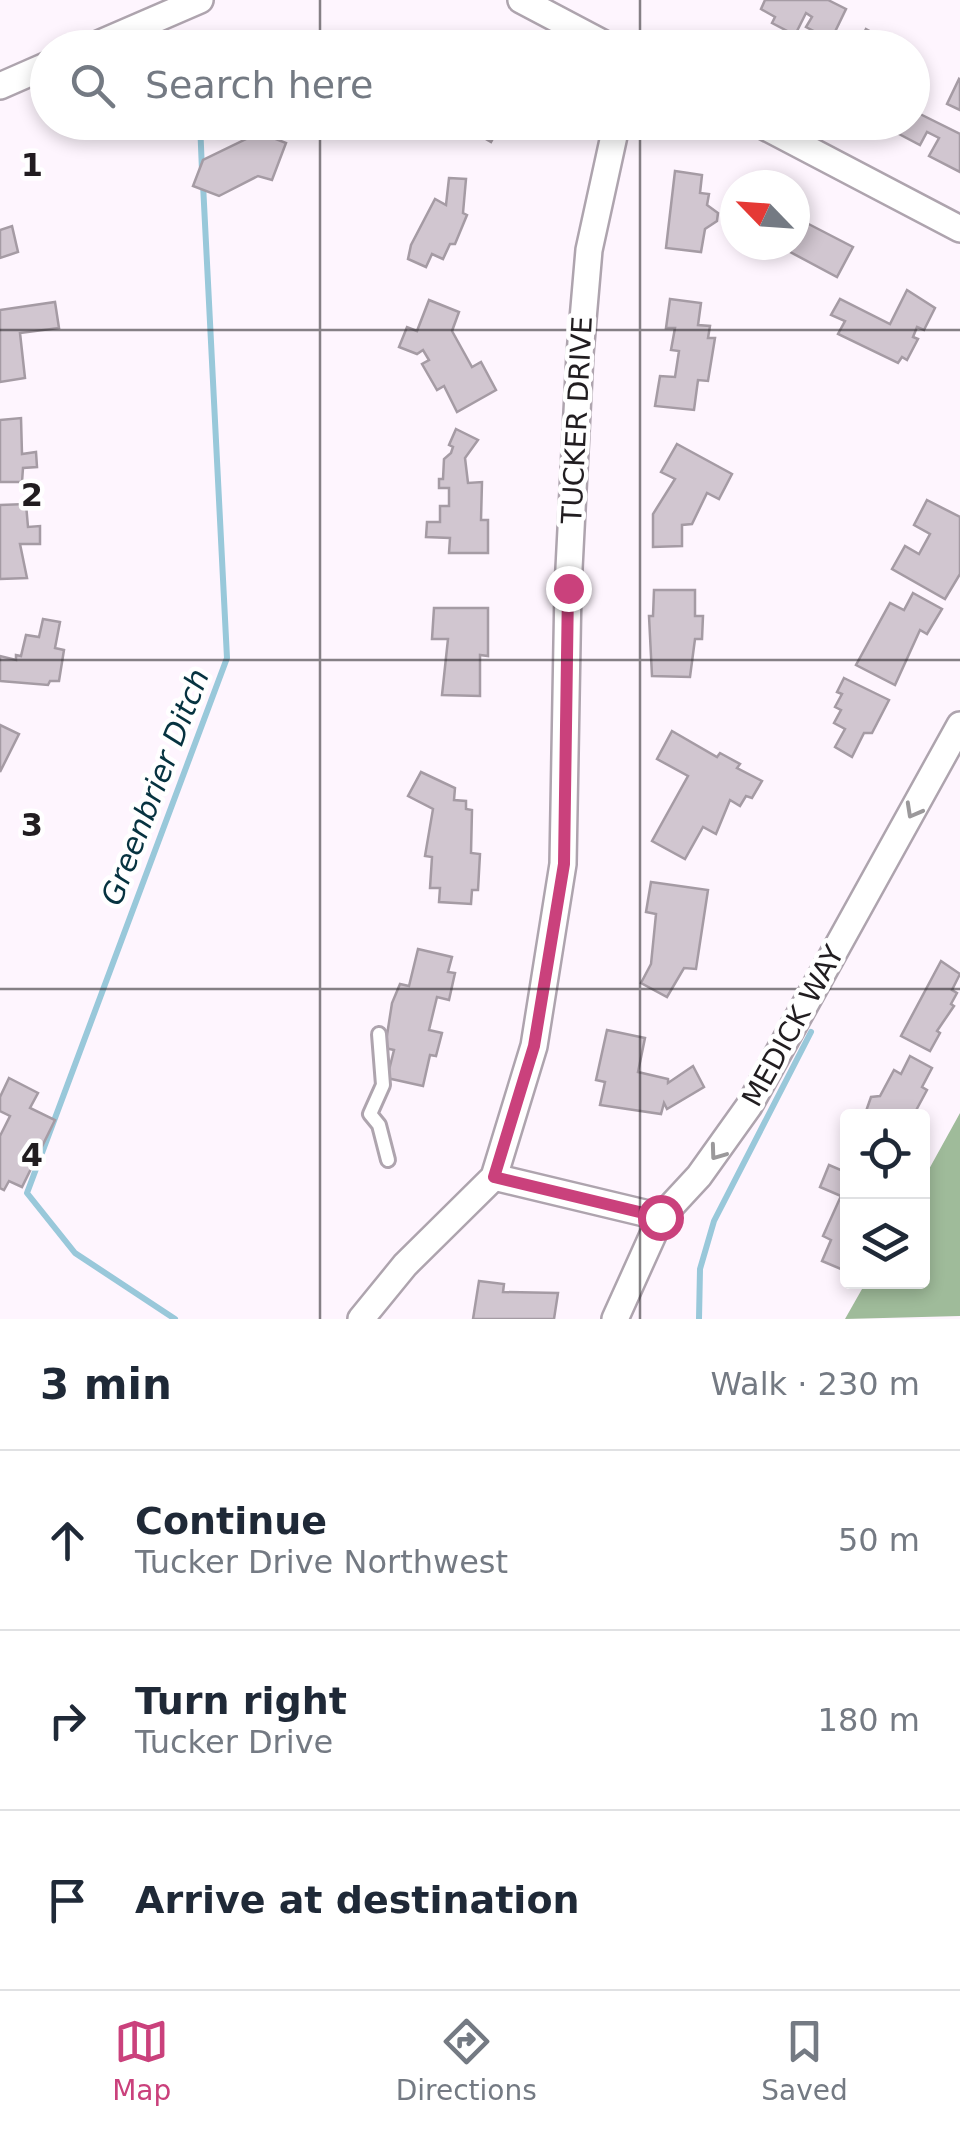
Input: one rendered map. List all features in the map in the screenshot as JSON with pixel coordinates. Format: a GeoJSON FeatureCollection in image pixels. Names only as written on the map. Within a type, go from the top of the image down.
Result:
{"type":"FeatureCollection","features":[{"type":"Feature","properties":{"kind":"street"},"geometry":{"type":"LineString","coordinates":[[130,30],[200,0]]}},
{"type":"Feature","properties":{"kind":"street"},"geometry":{"type":"LineString","coordinates":[[520,0],[578,30]]}},
{"type":"Feature","properties":{"kind":"street"},"geometry":{"type":"LineString","coordinates":[[0,86],[30,73]]}},
{"type":"Feature","properties":{"kind":"street","name":"TUCKER DRIVE"},"geometry":{"type":"LineString","coordinates":[[361,1319],[404,1266],[494,1177],[534,1046],[564,864],[568,588],[589,250],[613,140]]}},
{"type":"Feature","properties":{"kind":"street"},"geometry":{"type":"LineString","coordinates":[[790,140],[960,229]]}},
{"type":"Feature","properties":{"kind":"street","name":"MEDICK WAY"},"geometry":{"type":"LineString","coordinates":[[616,1319],[660,1217],[699,1176],[749,1106],[960,725]]}},
{"type":"Feature","properties":{"kind":"street"},"geometry":{"type":"LineString","coordinates":[[494,1177],[660,1217]]}},
{"type":"Feature","properties":{"kind":"lane"},"geometry":{"type":"LineString","coordinates":[[378,1034],[383,1085],[370,1114],[379,1125],[388,1160]]}},
{"type":"Feature","properties":{"kind":"green space"},"geometry":{"type":"Polygon","coordinates":[[[960,1113],[960,1316],[845,1319],[862,1289],[930,1289],[930,1167],[960,1113]]]}},
{"type":"Feature","properties":{"kind":"building"},"geometry":{"type":"Polygon","coordinates":[[[765,0],[828,0],[846,9],[836,30],[806,27],[812,17],[806,13],[798,30],[785,30],[772,23],[775,17],[761,9],[765,0]]]}},
{"type":"Feature","properties":{"kind":"building"},"geometry":{"type":"Polygon","coordinates":[[[960,80],[960,110],[947,104],[960,80]]]}},
{"type":"Feature","properties":{"kind":"building"},"geometry":{"type":"Polygon","coordinates":[[[930,119],[960,134],[960,172],[929,156],[939,138],[930,134],[930,119]]]}},
{"type":"Feature","properties":{"kind":"building"},"geometry":{"type":"Polygon","coordinates":[[[244,140],[286,143],[272,180],[258,176],[219,196],[193,186],[203,160],[244,140]]]}},
{"type":"Feature","properties":{"kind":"building"},"geometry":{"type":"Polygon","coordinates":[[[675,171],[702,175],[700,193],[709,194],[707,205],[718,213],[717,221],[705,229],[701,252],[666,248],[675,171]]]}},
{"type":"Feature","properties":{"kind":"building"},"geometry":{"type":"Polygon","coordinates":[[[449,178],[466,179],[463,213],[467,215],[455,244],[450,244],[443,259],[432,254],[426,267],[408,259],[411,245],[435,199],[446,205],[449,178]]]}},
{"type":"Feature","properties":{"kind":"building"},"geometry":{"type":"Polygon","coordinates":[[[810,225],[853,247],[837,277],[805,260],[810,260],[810,225]]]}},
{"type":"Feature","properties":{"kind":"building"},"geometry":{"type":"Polygon","coordinates":[[[12,226],[18,252],[0,258],[0,230],[12,226]]]}},
{"type":"Feature","properties":{"kind":"building"},"geometry":{"type":"Polygon","coordinates":[[[907,290],[935,308],[924,330],[917,327],[913,337],[918,339],[907,360],[902,357],[898,363],[838,334],[845,321],[831,315],[840,299],[890,324],[907,290]]]}},
{"type":"Feature","properties":{"kind":"building"},"geometry":{"type":"Polygon","coordinates":[[[670,299],[701,303],[698,325],[710,326],[708,338],[715,338],[708,381],[698,380],[694,410],[655,406],[660,376],[675,377],[679,351],[671,350],[675,328],[666,328],[670,299]]]}},
{"type":"Feature","properties":{"kind":"building"},"geometry":{"type":"Polygon","coordinates":[[[429,300],[459,312],[452,331],[472,367],[481,362],[496,390],[457,412],[444,386],[437,390],[422,364],[429,360],[423,350],[417,354],[399,347],[407,327],[417,331],[429,300]]]}},
{"type":"Feature","properties":{"kind":"building"},"geometry":{"type":"Polygon","coordinates":[[[55,302],[59,328],[20,333],[25,378],[0,382],[0,310],[55,302]]]}},
{"type":"Feature","properties":{"kind":"building"},"geometry":{"type":"Polygon","coordinates":[[[21,418],[22,454],[36,452],[37,467],[23,468],[22,482],[0,482],[0,420],[21,418]]]}},
{"type":"Feature","properties":{"kind":"building"},"geometry":{"type":"Polygon","coordinates":[[[456,429],[478,440],[465,458],[468,483],[482,482],[481,520],[488,520],[488,553],[449,553],[450,538],[426,537],[427,522],[440,522],[440,506],[449,506],[449,488],[439,488],[439,479],[443,479],[444,459],[451,453],[453,447],[449,445],[456,429]]]}},
{"type":"Feature","properties":{"kind":"building"},"geometry":{"type":"Polygon","coordinates":[[[677,444],[732,474],[719,499],[707,493],[692,524],[682,525],[682,546],[653,547],[653,514],[675,479],[661,472],[677,444]]]}},
{"type":"Feature","properties":{"kind":"building"},"geometry":{"type":"Polygon","coordinates":[[[927,500],[960,517],[960,574],[945,599],[892,569],[905,546],[919,554],[930,534],[914,525],[927,500]]]}},
{"type":"Feature","properties":{"kind":"building"},"geometry":{"type":"Polygon","coordinates":[[[26,504],[28,527],[40,526],[40,544],[20,544],[27,578],[0,579],[0,505],[26,504]]]}},
{"type":"Feature","properties":{"kind":"building"},"geometry":{"type":"Polygon","coordinates":[[[654,590],[695,590],[695,616],[703,616],[702,639],[695,639],[690,677],[652,676],[649,616],[653,616],[654,590]]]}},
{"type":"Feature","properties":{"kind":"building"},"geometry":{"type":"Polygon","coordinates":[[[913,593],[942,609],[927,634],[920,630],[895,685],[856,665],[890,603],[904,610],[913,593]]]}},
{"type":"Feature","properties":{"kind":"building"},"geometry":{"type":"Polygon","coordinates":[[[434,608],[488,608],[488,656],[480,655],[480,696],[442,695],[448,639],[432,639],[434,608]]]}},
{"type":"Feature","properties":{"kind":"building"},"geometry":{"type":"Polygon","coordinates":[[[43,619],[60,622],[55,648],[64,650],[59,681],[50,681],[48,685],[0,681],[0,656],[16,660],[16,655],[21,656],[26,635],[39,637],[43,619]]]}},
{"type":"Feature","properties":{"kind":"building"},"geometry":{"type":"Polygon","coordinates":[[[844,678],[889,700],[872,733],[864,733],[852,757],[835,747],[845,729],[834,723],[841,710],[835,707],[844,678]]]}},
{"type":"Feature","properties":{"kind":"building"},"geometry":{"type":"Polygon","coordinates":[[[0,725],[19,734],[0,772],[0,725]]]}},
{"type":"Feature","properties":{"kind":"building"},"geometry":{"type":"Polygon","coordinates":[[[672,731],[717,757],[720,753],[740,764],[737,768],[762,781],[752,798],[746,796],[740,806],[730,800],[716,834],[703,827],[685,859],[652,841],[688,776],[657,759],[672,731]]]}},
{"type":"Feature","properties":{"kind":"building"},"geometry":{"type":"Polygon","coordinates":[[[421,772],[455,788],[454,800],[466,801],[466,809],[472,810],[471,853],[480,854],[478,890],[472,890],[471,904],[439,902],[440,888],[430,888],[432,857],[425,856],[433,809],[408,796],[421,772]]]}},
{"type":"Feature","properties":{"kind":"building"},"geometry":{"type":"Polygon","coordinates":[[[651,882],[708,890],[696,969],[684,968],[667,997],[641,983],[651,964],[656,914],[646,912],[651,882]]]}},
{"type":"Feature","properties":{"kind":"building"},"geometry":{"type":"Polygon","coordinates":[[[418,949],[452,957],[448,972],[455,973],[449,1000],[437,997],[429,1030],[442,1033],[436,1056],[430,1055],[423,1086],[387,1078],[394,1050],[385,1048],[392,1003],[400,984],[409,986],[418,949]]]}},
{"type":"Feature","properties":{"kind":"building"},"geometry":{"type":"Polygon","coordinates":[[[941,961],[960,974],[952,990],[957,993],[951,1004],[954,1006],[937,1031],[940,1033],[930,1051],[901,1036],[941,961]]]}},
{"type":"Feature","properties":{"kind":"building"},"geometry":{"type":"Polygon","coordinates":[[[607,1030],[645,1038],[638,1072],[668,1079],[668,1083],[693,1066],[704,1087],[667,1109],[664,1103],[661,1114],[600,1105],[605,1082],[596,1080],[607,1030]]]}},
{"type":"Feature","properties":{"kind":"building"},"geometry":{"type":"Polygon","coordinates":[[[910,1056],[932,1068],[917,1109],[867,1109],[871,1097],[880,1096],[894,1070],[901,1074],[910,1056]]]}},
{"type":"Feature","properties":{"kind":"building"},"geometry":{"type":"Polygon","coordinates":[[[9,1078],[38,1093],[30,1108],[55,1120],[22,1187],[9,1181],[4,1190],[0,1188],[0,1136],[10,1116],[0,1111],[0,1097],[9,1078]]]}},
{"type":"Feature","properties":{"kind":"building"},"geometry":{"type":"Polygon","coordinates":[[[829,1165],[840,1170],[840,1196],[820,1187],[829,1165]]]}},
{"type":"Feature","properties":{"kind":"building"},"geometry":{"type":"Polygon","coordinates":[[[840,1198],[840,1269],[822,1261],[831,1240],[823,1236],[840,1198]]]}},
{"type":"Feature","properties":{"kind":"building"},"geometry":{"type":"Polygon","coordinates":[[[479,1281],[504,1284],[503,1292],[558,1293],[554,1319],[473,1319],[479,1281]]]}},
{"type":"Feature","properties":{"kind":"waterway","name":"Greenbrier Ditch"},"geometry":{"type":"LineString","coordinates":[[201,140],[202,171]]}},
{"type":"Feature","properties":{"kind":"waterway","name":"Greenbrier Ditch"},"geometry":{"type":"LineString","coordinates":[[175,1319],[75,1253],[27,1193],[227,658],[203,184]]}},
{"type":"Feature","properties":{"kind":"waterway"},"geometry":{"type":"LineString","coordinates":[[699,1319],[700,1269],[714,1221],[811,1032]]}},
{"type":"Feature","properties":{"kind":"route"},"geometry":{"type":"LineString","coordinates":[[568,588],[564,864],[534,1046],[494,1177],[660,1217]]}}]}
